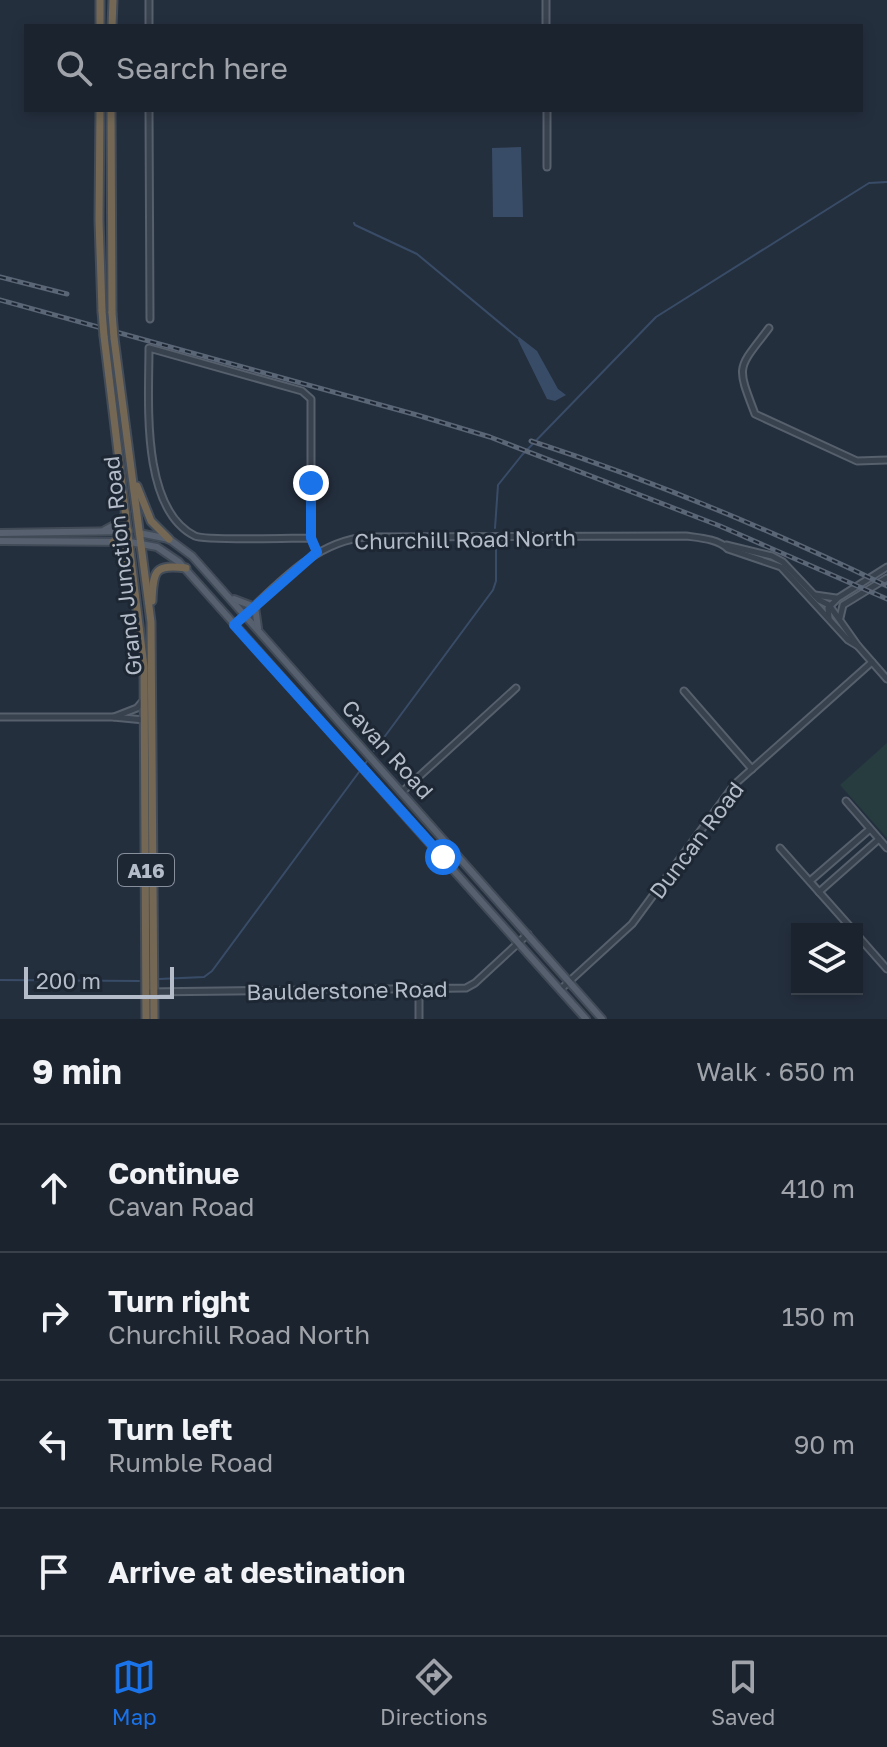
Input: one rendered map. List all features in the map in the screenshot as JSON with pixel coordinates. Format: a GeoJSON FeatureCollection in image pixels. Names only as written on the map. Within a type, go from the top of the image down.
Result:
{"type":"FeatureCollection","features":[{"type":"Feature","properties":{"kind":"highway"},"geometry":{"type":"LineString","coordinates":[[100,0],[100,24]]}},
{"type":"Feature","properties":{"kind":"highway"},"geometry":{"type":"LineString","coordinates":[[112,24],[113,0]]}},
{"type":"Feature","properties":{"kind":"highway","name":"Grand Junction Road"},"geometry":{"type":"LineString","coordinates":[[100,112],[99,220],[104,336],[149,720]]}},
{"type":"Feature","properties":{"kind":"highway","name":"Grand Junction Road"},"geometry":{"type":"LineString","coordinates":[[111,112],[112,313],[151,622],[149,872],[150,992],[154,1019]]}},
{"type":"Feature","properties":{"kind":"highway"},"geometry":{"type":"LineString","coordinates":[[131,464],[151,521],[169,539]]}},
{"type":"Feature","properties":{"kind":"highway","name":"Cavan Road"},"geometry":{"type":"LineString","coordinates":[[129,531],[139,533]]}},
{"type":"Feature","properties":{"kind":"highway"},"geometry":{"type":"LineString","coordinates":[[113,542],[125,555],[137,601]]}},
{"type":"Feature","properties":{"kind":"highway"},"geometry":{"type":"LineString","coordinates":[[151,622],[154,576],[166,565],[186,568]]}},
{"type":"Feature","properties":{"kind":"highway","name":"Grand Junction Road"},"geometry":{"type":"LineString","coordinates":[[146,1019],[150,992]]}},
{"type":"Feature","properties":{"kind":"main road"},"geometry":{"type":"LineString","coordinates":[[98,532],[113,526],[126,513]]}},
{"type":"Feature","properties":{"kind":"main road"},"geometry":{"type":"LineString","coordinates":[[0,533],[129,531]]}},
{"type":"Feature","properties":{"kind":"main road","name":"Cavan Road"},"geometry":{"type":"LineString","coordinates":[[139,533],[169,539],[192,556],[602,1019]]}},
{"type":"Feature","properties":{"kind":"main road","name":"Cavan Road"},"geometry":{"type":"LineString","coordinates":[[0,541],[130,542],[165,551],[186,568],[586,1019]]}},
{"type":"Feature","properties":{"kind":"main road"},"geometry":{"type":"LineString","coordinates":[[227,596],[255,607],[259,631]]}},
{"type":"Feature","properties":{"kind":"street"},"geometry":{"type":"LineString","coordinates":[[149,0],[149,24]]}},
{"type":"Feature","properties":{"kind":"street"},"geometry":{"type":"LineString","coordinates":[[546,0],[546,24]]}},
{"type":"Feature","properties":{"kind":"street"},"geometry":{"type":"LineString","coordinates":[[149,112],[150,319]]}},
{"type":"Feature","properties":{"kind":"street"},"geometry":{"type":"LineString","coordinates":[[547,112],[547,167]]}},
{"type":"Feature","properties":{"kind":"street"},"geometry":{"type":"LineString","coordinates":[[769,328],[743,361],[741,377],[755,414],[857,461],[887,460]]}},
{"type":"Feature","properties":{"kind":"street"},"geometry":{"type":"LineString","coordinates":[[311,538],[197,537],[178,524],[160,493],[152,453],[149,348],[302,391],[311,399],[311,538],[317,552]]}},
{"type":"Feature","properties":{"kind":"street","name":"Churchill Road North"},"geometry":{"type":"LineString","coordinates":[[234,625],[317,552],[334,543],[358,538],[686,536],[776,558],[829,605],[858,646],[887,679]]}},
{"type":"Feature","properties":{"kind":"street","name":"Churchill Road North"},"geometry":{"type":"LineString","coordinates":[[725,545],[728,549],[781,567],[848,640],[858,646]]}},
{"type":"Feature","properties":{"kind":"street"},"geometry":{"type":"LineString","coordinates":[[829,619],[829,605],[887,567]]}},
{"type":"Feature","properties":{"kind":"street"},"geometry":{"type":"LineString","coordinates":[[840,619],[843,605],[887,578]]}},
{"type":"Feature","properties":{"kind":"street"},"geometry":{"type":"LineString","coordinates":[[814,594],[838,598]]}},
{"type":"Feature","properties":{"kind":"street","name":"Duncan Road"},"geometry":{"type":"LineString","coordinates":[[561,989],[632,924],[732,788],[872,662]]}},
{"type":"Feature","properties":{"kind":"street"},"geometry":{"type":"LineString","coordinates":[[402,792],[516,688]]}},
{"type":"Feature","properties":{"kind":"street"},"geometry":{"type":"LineString","coordinates":[[684,691],[752,769]]}},
{"type":"Feature","properties":{"kind":"street"},"geometry":{"type":"LineString","coordinates":[[113,717],[137,708],[145,698]]}},
{"type":"Feature","properties":{"kind":"street"},"geometry":{"type":"LineString","coordinates":[[0,717],[149,720]]}},
{"type":"Feature","properties":{"kind":"street"},"geometry":{"type":"LineString","coordinates":[[846,801],[887,848]]}},
{"type":"Feature","properties":{"kind":"street"},"geometry":{"type":"LineString","coordinates":[[810,881],[870,829]]}},
{"type":"Feature","properties":{"kind":"street"},"geometry":{"type":"LineString","coordinates":[[819,892],[879,839]]}},
{"type":"Feature","properties":{"kind":"street"},"geometry":{"type":"LineString","coordinates":[[780,848],[847,923]]}},
{"type":"Feature","properties":{"kind":"street","name":"Baulderstone Road"},"geometry":{"type":"LineString","coordinates":[[150,992],[470,986],[528,934]]}},
{"type":"Feature","properties":{"kind":"street"},"geometry":{"type":"LineString","coordinates":[[863,942],[887,969]]}},
{"type":"Feature","properties":{"kind":"street"},"geometry":{"type":"LineString","coordinates":[[419,988],[419,1019]]}},
{"type":"Feature","properties":{"kind":"green space"},"geometry":{"type":"Polygon","coordinates":[[[887,743],[887,838],[840,785],[887,743]]]}},
{"type":"Feature","properties":{"kind":"water"},"geometry":{"type":"Polygon","coordinates":[[[521,147],[523,217],[493,217],[492,148],[521,147]]]}},
{"type":"Feature","properties":{"kind":"water"},"geometry":{"type":"Polygon","coordinates":[[[519,337],[537,351],[558,389],[566,395],[555,401],[547,399],[519,337]]]}},
{"type":"Feature","properties":{"kind":"waterway"},"geometry":{"type":"LineString","coordinates":[[495,528],[498,485],[522,455],[656,317],[869,183],[887,182]]}},
{"type":"Feature","properties":{"kind":"waterway"},"geometry":{"type":"LineString","coordinates":[[354,223],[417,254],[518,338]]}},
{"type":"Feature","properties":{"kind":"waterway"},"geometry":{"type":"LineString","coordinates":[[374,751],[493,590],[496,581],[496,544]]}},
{"type":"Feature","properties":{"kind":"waterway"},"geometry":{"type":"LineString","coordinates":[[364,765],[368,760]]}},
{"type":"Feature","properties":{"kind":"waterway"},"geometry":{"type":"LineString","coordinates":[[159,979],[204,977],[212,971],[359,772]]}},
{"type":"Feature","properties":{"kind":"waterway"},"geometry":{"type":"LineString","coordinates":[[0,980],[139,981]]}},
{"type":"Feature","properties":{"kind":"railway"},"geometry":{"type":"LineString","coordinates":[[0,277],[67,294]]}},
{"type":"Feature","properties":{"kind":"railway"},"geometry":{"type":"LineString","coordinates":[[0,300],[490,437],[720,526],[887,599]]}},
{"type":"Feature","properties":{"kind":"railway"},"geometry":{"type":"LineString","coordinates":[[531,441],[712,508],[887,586]]}},
{"type":"Feature","properties":{"kind":"route"},"geometry":{"type":"LineString","coordinates":[[311,483],[311,538],[317,552],[234,625],[443,857]]}}]}
